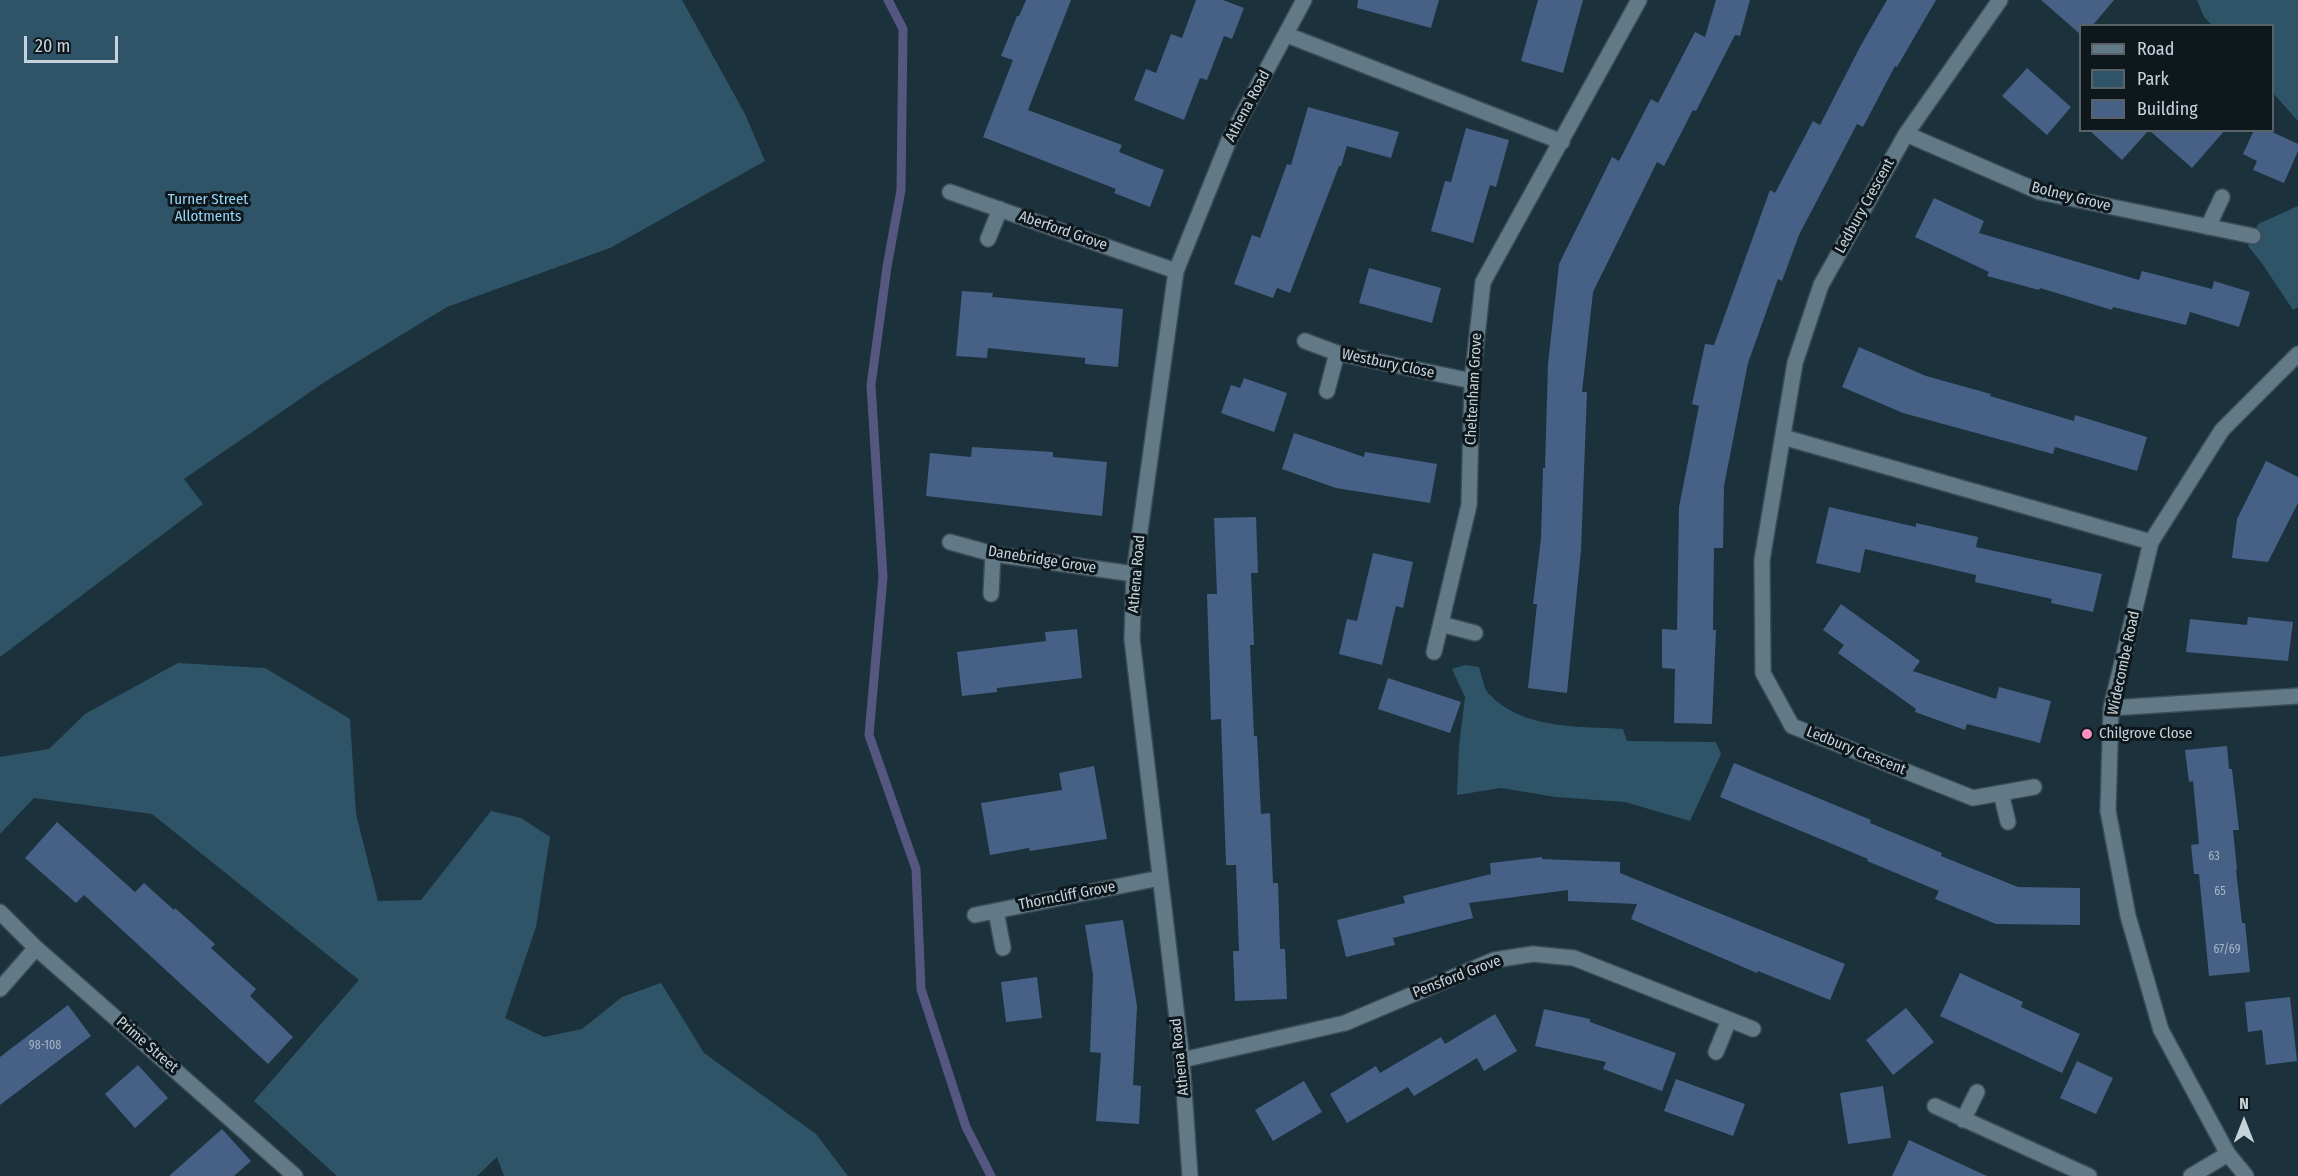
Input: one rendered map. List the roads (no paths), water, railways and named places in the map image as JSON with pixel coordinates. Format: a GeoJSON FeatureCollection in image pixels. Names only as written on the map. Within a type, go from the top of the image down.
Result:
{"type":"FeatureCollection","features":[{"type":"Feature","properties":{"kind":"street","name":"Athena Road"},"geometry":{"type":"LineString","coordinates":[[1190,1176],[1182,1060],[1132,639],[1134,574],[1176,271],[1229,140],[1304,0]]}},
{"type":"Feature","properties":{"kind":"street","name":"Cheltenham Grove"},"geometry":{"type":"LineString","coordinates":[[1434,652],[1469,506],[1472,381],[1483,282],[1639,0]]}},
{"type":"Feature","properties":{"kind":"street","name":"Ledbury Crescent"},"geometry":{"type":"LineString","coordinates":[[2000,0],[1906,134],[1821,285],[1795,363],[1762,560],[1763,673],[1792,726],[1973,798],[2034,787]]}},
{"type":"Feature","properties":{"kind":"street"},"geometry":{"type":"LineString","coordinates":[[1287,35],[1562,142]]}},
{"type":"Feature","properties":{"kind":"street","name":"Bolney Grove"},"geometry":{"type":"LineString","coordinates":[[1906,134],[2040,192],[2253,236]]}},
{"type":"Feature","properties":{"kind":"street","name":"Aberford Grove"},"geometry":{"type":"LineString","coordinates":[[950,192],[1176,271]]}},
{"type":"Feature","properties":{"kind":"street"},"geometry":{"type":"LineString","coordinates":[[2208,227],[2222,197]]}},
{"type":"Feature","properties":{"kind":"street"},"geometry":{"type":"LineString","coordinates":[[988,239],[1000,209]]}},
{"type":"Feature","properties":{"kind":"street","name":"Westbury Close"},"geometry":{"type":"LineString","coordinates":[[1305,341],[1336,353],[1472,381]]}},
{"type":"Feature","properties":{"kind":"street"},"geometry":{"type":"LineString","coordinates":[[1327,391],[1336,353]]}},
{"type":"Feature","properties":{"kind":"street","name":"Widecombe Road"},"geometry":{"type":"LineString","coordinates":[[2246,1176],[2228,1154],[2161,1030],[2128,916],[2108,811],[2112,708],[2151,542],[2222,430],[2298,354]]}},
{"type":"Feature","properties":{"kind":"street"},"geometry":{"type":"LineString","coordinates":[[1783,437],[2151,542]]}},
{"type":"Feature","properties":{"kind":"street","name":"Danebridge Grove"},"geometry":{"type":"LineString","coordinates":[[950,543],[993,554],[1134,574]]}},
{"type":"Feature","properties":{"kind":"street"},"geometry":{"type":"LineString","coordinates":[[991,594],[993,554]]}},
{"type":"Feature","properties":{"kind":"street"},"geometry":{"type":"LineString","coordinates":[[1440,624],[1475,633]]}},
{"type":"Feature","properties":{"kind":"street"},"geometry":{"type":"LineString","coordinates":[[2112,708],[2298,696]]}},
{"type":"Feature","properties":{"kind":"street"},"geometry":{"type":"LineString","coordinates":[[2001,793],[2008,822]]}},
{"type":"Feature","properties":{"kind":"street","name":"Thorncliff Grove"},"geometry":{"type":"LineString","coordinates":[[975,915],[1160,878]]}},
{"type":"Feature","properties":{"kind":"street"},"geometry":{"type":"LineString","coordinates":[[996,911],[1003,948]]}},
{"type":"Feature","properties":{"kind":"street","name":"Prime Street"},"geometry":{"type":"LineString","coordinates":[[0,912],[36,948],[285,1173]]}},
{"type":"Feature","properties":{"kind":"street"},"geometry":{"type":"LineString","coordinates":[[0,989],[36,948]]}},
{"type":"Feature","properties":{"kind":"street","name":"Pensford Grove"},"geometry":{"type":"LineString","coordinates":[[1182,1060],[1344,1023],[1494,960],[1533,954],[1574,958],[1753,1029]]}},
{"type":"Feature","properties":{"kind":"street"},"geometry":{"type":"LineString","coordinates":[[1716,1052],[1729,1020]]}},
{"type":"Feature","properties":{"kind":"street"},"geometry":{"type":"LineString","coordinates":[[1963,1120],[1977,1092]]}},
{"type":"Feature","properties":{"kind":"street"},"geometry":{"type":"LineString","coordinates":[[1935,1106],[2089,1176]]}},
{"type":"Feature","properties":{"kind":"street"},"geometry":{"type":"LineString","coordinates":[[2191,1176],[2228,1154]]}},
{"type":"Feature","properties":{"kind":"waterway"},"geometry":{"type":"LineString","coordinates":[[888,0],[903,29],[901,190],[887,267],[871,385],[883,577],[869,735],[916,869],[921,989],[966,1127],[991,1176]]}},
{"type":"Feature","properties":{"kind":"place","name":"Chilgrove Close"},"geometry":{"type":"Point","coordinates":[2087,734]}},
{"type":"Feature","properties":{"kind":"park label","name":"Turner Street Allotments"},"geometry":{"type":"Point","coordinates":[208,208]}}]}
